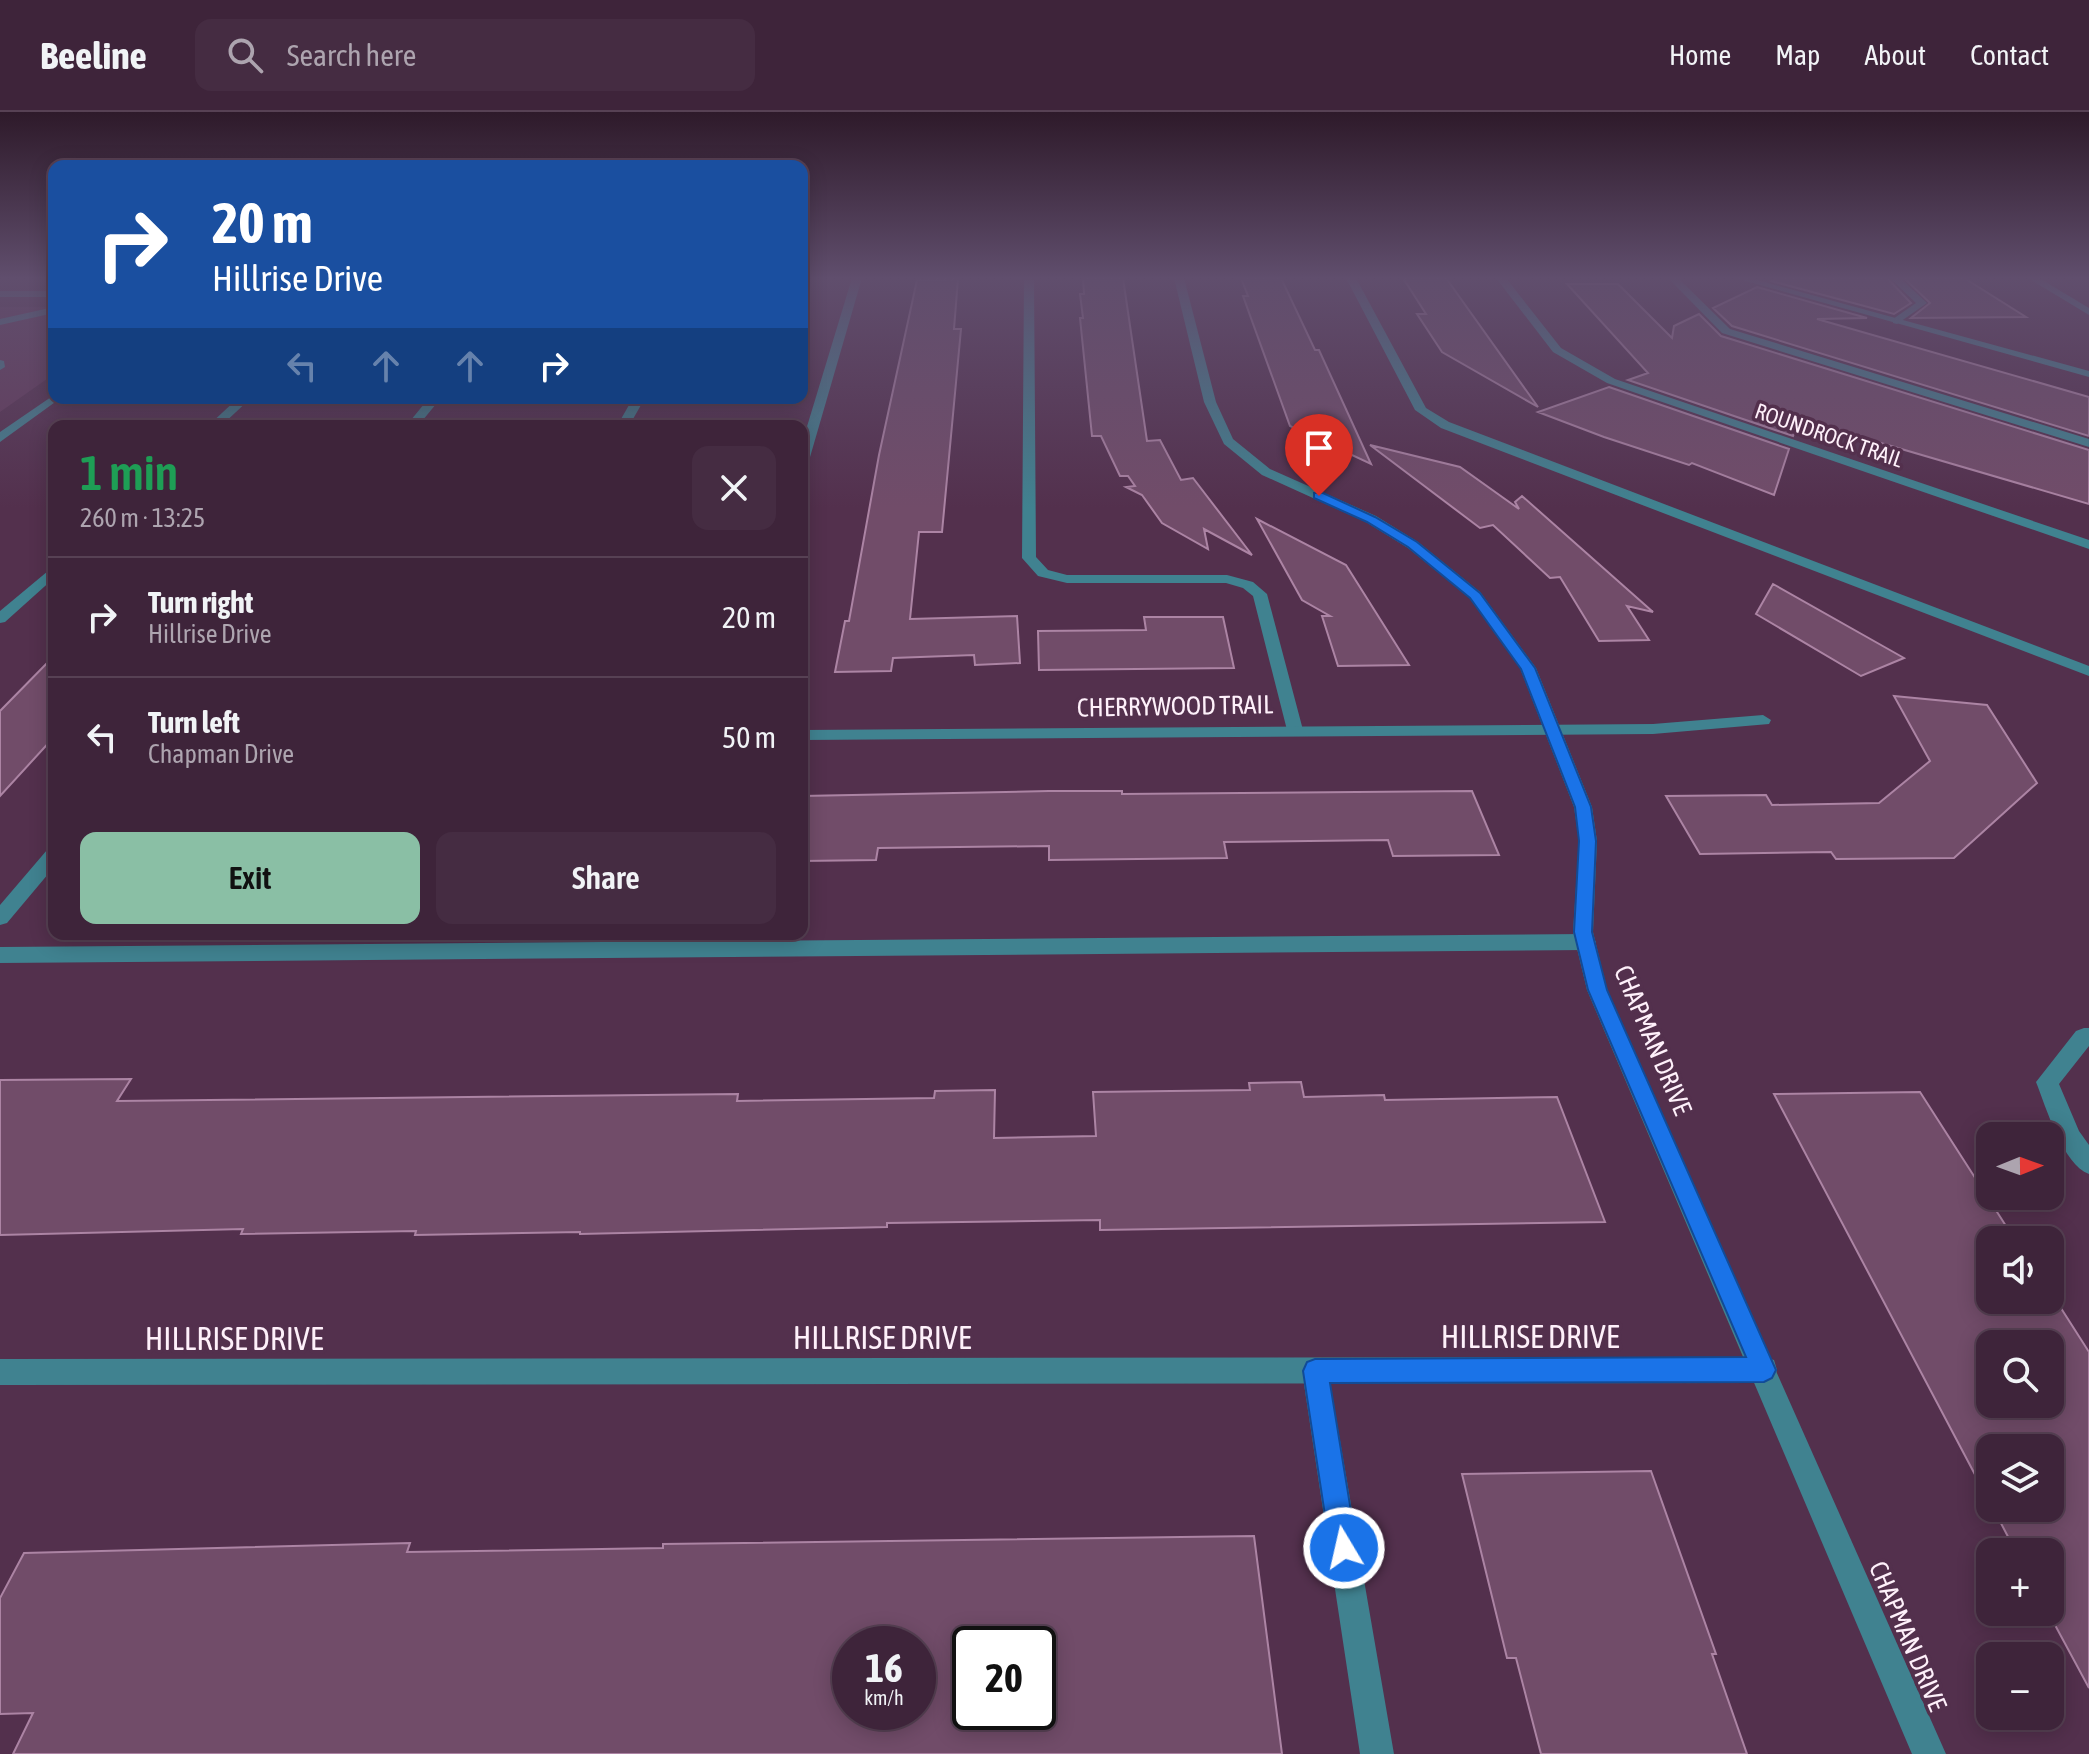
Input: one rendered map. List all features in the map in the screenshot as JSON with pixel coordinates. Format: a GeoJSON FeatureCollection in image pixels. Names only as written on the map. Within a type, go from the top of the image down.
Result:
{"type":"FeatureCollection","features":[{"type":"Feature","properties":{"kind":"street"},"geometry":{"type":"LineString","coordinates":[[808,444],[834,355]]}},
{"type":"Feature","properties":{"kind":"street"},"geometry":{"type":"LineString","coordinates":[[1029,355],[1029,558],[1043,573],[1067,579],[1227,579],[1248,585],[1260,594],[1295,730]]}},
{"type":"Feature","properties":{"kind":"street","name":"CHAPMAN DRIVE"},"geometry":{"type":"LineString","coordinates":[[1198,355],[1210,402],[1228,441],[1266,472],[1371,519],[1413,545],[1475,595],[1528,668],[1549,728],[1583,807],[1588,841],[1583,932],[1597,990],[1929,1754]]}},
{"type":"Feature","properties":{"kind":"street"},"geometry":{"type":"LineString","coordinates":[[1392,355],[1421,410],[1445,425],[2089,671]]}},
{"type":"Feature","properties":{"kind":"street","name":"ROUNDROCK TRAIL"},"geometry":{"type":"LineString","coordinates":[[1565,355],[1611,381],[2089,545]]}},
{"type":"Feature","properties":{"kind":"street"},"geometry":{"type":"LineString","coordinates":[[1803,355],[2089,443]]}},
{"type":"Feature","properties":{"kind":"street"},"geometry":{"type":"LineString","coordinates":[[2034,355],[2076,365],[2089,374]]}},
{"type":"Feature","properties":{"kind":"street"},"geometry":{"type":"LineString","coordinates":[[0,438],[48,402]]}},
{"type":"Feature","properties":{"kind":"street"},"geometry":{"type":"LineString","coordinates":[[221,420],[238,404]]}},
{"type":"Feature","properties":{"kind":"street"},"geometry":{"type":"LineString","coordinates":[[417,420],[430,404]]}},
{"type":"Feature","properties":{"kind":"street"},"geometry":{"type":"LineString","coordinates":[[0,619],[48,575]]}},
{"type":"Feature","properties":{"kind":"street","name":"CHERRYWOOD TRAIL"},"geometry":{"type":"LineString","coordinates":[[808,735],[1653,729],[1763,720]]}},
{"type":"Feature","properties":{"kind":"street"},"geometry":{"type":"LineString","coordinates":[[0,918],[48,862]]}},
{"type":"Feature","properties":{"kind":"street"},"geometry":{"type":"LineString","coordinates":[[0,955],[1586,942]]}},
{"type":"Feature","properties":{"kind":"street"},"geometry":{"type":"LineString","coordinates":[[2089,1037],[2084,1037],[2047,1082],[2070,1137],[2089,1164]]}},
{"type":"Feature","properties":{"kind":"street","name":"HILLRISE DRIVE"},"geometry":{"type":"LineString","coordinates":[[0,1372],[1764,1370]]}},
{"type":"Feature","properties":{"kind":"street"},"geometry":{"type":"LineString","coordinates":[[1315,1371],[1377,1754]]}},
{"type":"Feature","properties":{"kind":"shaded area"},"geometry":{"type":"Polygon","coordinates":[[[0,355],[48,355],[48,378],[0,412],[0,355]]]}},
{"type":"Feature","properties":{"kind":"building"},"geometry":{"type":"Polygon","coordinates":[[[901,355],[959,355],[942,532],[919,532],[910,619],[1017,616],[1020,663],[975,665],[974,655],[893,658],[891,671],[835,672],[845,621],[849,621],[901,355]]]}},
{"type":"Feature","properties":{"kind":"building"},"geometry":{"type":"Polygon","coordinates":[[[1084,355],[1134,355],[1147,441],[1160,440],[1181,480],[1193,478],[1252,555],[1204,529],[1208,549],[1162,523],[1142,495],[1126,487],[1135,486],[1128,476],[1120,476],[1101,436],[1092,436],[1084,355]]]}},
{"type":"Feature","properties":{"kind":"building"},"geometry":{"type":"Polygon","coordinates":[[[1264,355],[1321,355],[1371,464],[1290,426],[1264,355]]]}},
{"type":"Feature","properties":{"kind":"building"},"geometry":{"type":"Polygon","coordinates":[[[1447,355],[1501,355],[1538,407],[1447,355]]]}},
{"type":"Feature","properties":{"kind":"building"},"geometry":{"type":"Polygon","coordinates":[[[1631,355],[1781,355],[2089,450],[2089,504],[1799,419],[1793,436],[1628,380],[1648,373],[1631,355]]]}},
{"type":"Feature","properties":{"kind":"building"},"geometry":{"type":"Polygon","coordinates":[[[1825,355],[1941,355],[2089,397],[2089,436],[1825,355]]]}},
{"type":"Feature","properties":{"kind":"building"},"geometry":{"type":"Polygon","coordinates":[[[1609,387],[1789,449],[1774,495],[1692,463],[1689,465],[1604,437],[1538,412],[1609,387]]]}},
{"type":"Feature","properties":{"kind":"building"},"geometry":{"type":"Polygon","coordinates":[[[1370,445],[1460,467],[1519,509],[1515,502],[1522,496],[1653,612],[1627,606],[1649,640],[1599,641],[1560,577],[1550,578],[1493,525],[1480,528],[1370,445]]]}},
{"type":"Feature","properties":{"kind":"building"},"geometry":{"type":"Polygon","coordinates":[[[1257,519],[1346,565],[1409,665],[1338,666],[1322,616],[1330,616],[1302,600],[1257,519]]]}},
{"type":"Feature","properties":{"kind":"building"},"geometry":{"type":"Polygon","coordinates":[[[1773,584],[1904,658],[1861,676],[1756,614],[1773,584]]]}},
{"type":"Feature","properties":{"kind":"building"},"geometry":{"type":"Polygon","coordinates":[[[1144,617],[1223,617],[1234,668],[1039,670],[1038,631],[1146,630],[1144,617]]]}},
{"type":"Feature","properties":{"kind":"building"},"geometry":{"type":"Polygon","coordinates":[[[48,662],[48,744],[0,796],[0,711],[48,662]]]}},
{"type":"Feature","properties":{"kind":"building"},"geometry":{"type":"Polygon","coordinates":[[[1894,696],[1987,705],[2037,783],[1954,858],[1836,859],[1831,852],[1700,854],[1666,796],[1766,795],[1772,805],[1879,803],[1930,761],[1894,696]]]}},
{"type":"Feature","properties":{"kind":"building"},"geometry":{"type":"Polygon","coordinates":[[[1049,791],[1122,791],[1122,794],[1472,791],[1499,855],[1393,856],[1388,840],[1224,842],[1227,858],[1049,860],[1049,846],[878,848],[876,860],[808,861],[808,796],[1049,791]]]}},
{"type":"Feature","properties":{"kind":"building"},"geometry":{"type":"Polygon","coordinates":[[[131,1079],[117,1101],[738,1094],[737,1101],[934,1098],[935,1091],[995,1090],[994,1138],[1096,1136],[1093,1092],[1250,1090],[1249,1083],[1301,1082],[1304,1097],[1384,1095],[1385,1100],[1557,1097],[1605,1222],[1100,1230],[1100,1220],[887,1223],[887,1227],[580,1234],[415,1235],[416,1231],[241,1234],[243,1229],[0,1235],[0,1080],[131,1079]]]}},
{"type":"Feature","properties":{"kind":"building"},"geometry":{"type":"Polygon","coordinates":[[[1920,1092],[1976,1179],[1976,1210],[1996,1210],[2006,1226],[1976,1226],[1976,1314],[2064,1313],[2089,1352],[2089,1688],[2056,1626],[2064,1626],[2064,1538],[2009,1538],[2000,1522],[2064,1522],[2064,1434],[1976,1434],[1976,1476],[1774,1094],[1920,1092]]]}},
{"type":"Feature","properties":{"kind":"building"},"geometry":{"type":"Polygon","coordinates":[[[1651,1471],[1716,1654],[1712,1654],[1747,1754],[1541,1754],[1516,1658],[1507,1658],[1462,1474],[1651,1471]]]}},
{"type":"Feature","properties":{"kind":"building"},"geometry":{"type":"Polygon","coordinates":[[[1254,1536],[1282,1754],[13,1754],[33,1713],[0,1714],[0,1598],[24,1553],[410,1543],[407,1552],[663,1548],[663,1544],[1254,1536]]]}},
{"type":"Feature","properties":{"kind":"route"},"geometry":{"type":"LineString","coordinates":[[1319,496],[1371,519],[1413,545],[1475,595],[1528,668],[1549,728],[1583,807],[1588,841],[1583,932],[1597,990],[1764,1370],[1315,1371],[1344,1548]]}}]}
